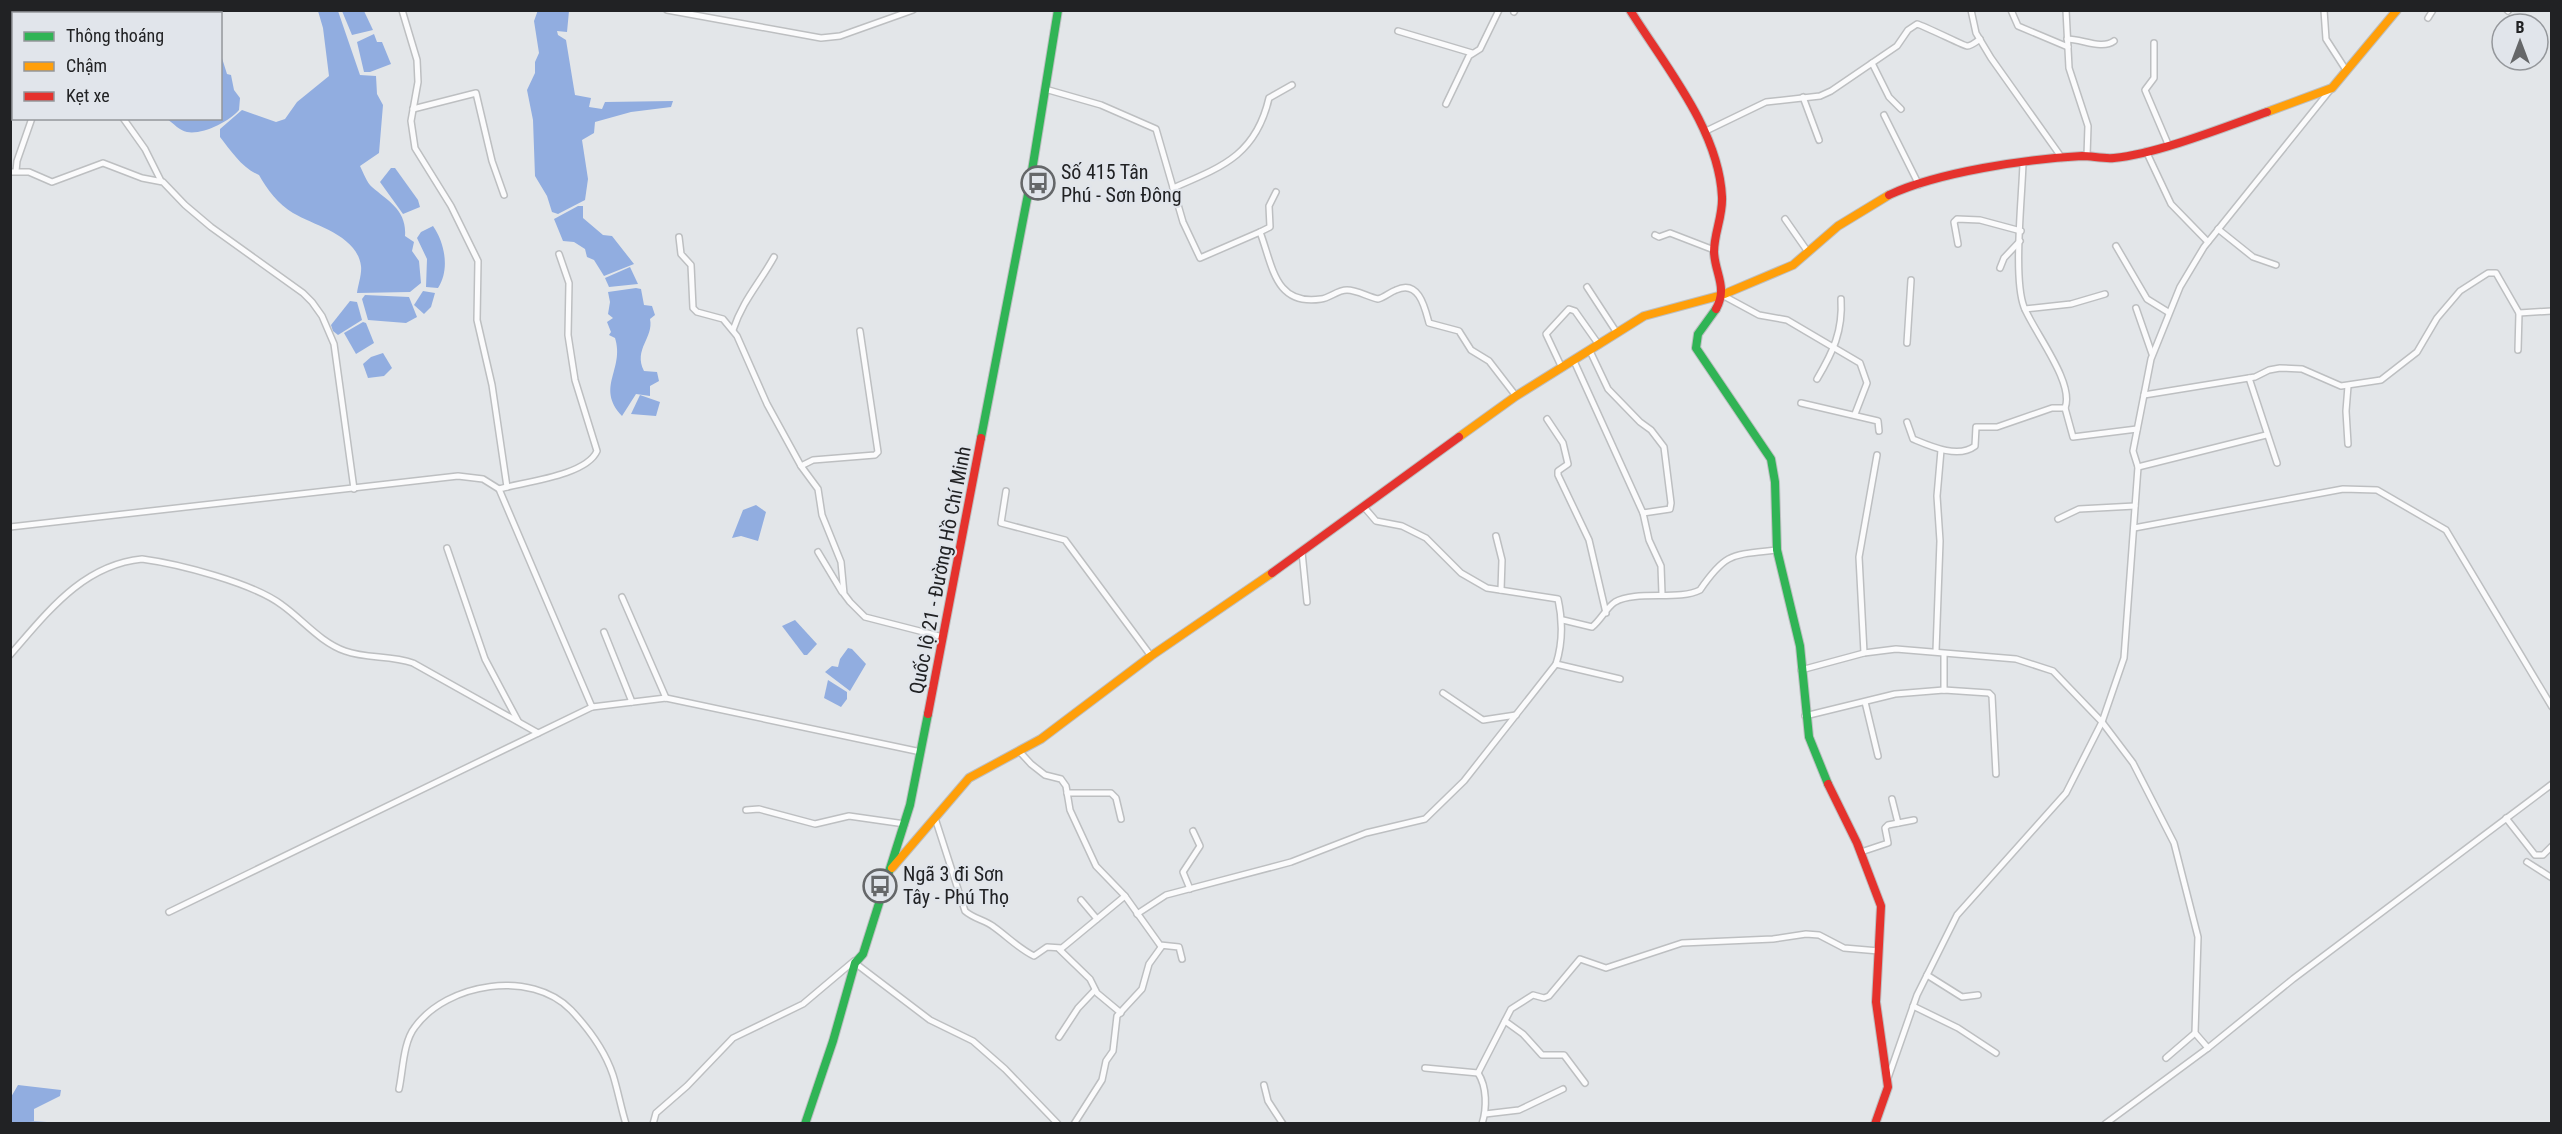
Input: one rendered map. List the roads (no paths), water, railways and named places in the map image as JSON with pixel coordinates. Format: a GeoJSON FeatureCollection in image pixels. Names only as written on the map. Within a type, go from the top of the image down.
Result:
{"type":"FeatureCollection","features":[{"type":"Feature","properties":{"kind":"main road","name":"Quốc lộ 21 - Đường Hồ Chí Minh"},"geometry":{"type":"LineString","coordinates":[[805,1124],[833,1041],[855,963],[863,954],[905,824],[944,638],[1027,201],[1058,10]]}},
{"type":"Feature","properties":{"kind":"main road"},"geometry":{"type":"LineString","coordinates":[[1630,10],[1706,131],[1722,194],[1722,208],[1714,250],[1722,295],[1720,303],[1697,337],[1696,348],[1771,459],[1775,482],[1777,550],[1787,600],[1795,618],[1800,646],[1805,716],[1809,737],[1832,794],[1861,852],[1881,906],[1876,1002],[1888,1078],[1886,1098],[1875,1124]]}},
{"type":"Feature","properties":{"kind":"main road"},"geometry":{"type":"LineString","coordinates":[[892,868],[969,778],[1041,739],[1151,656],[1302,552],[1516,396],[1644,316],[1722,295],[1793,265],[1839,226],[1891,194],[1946,176],[2023,163],[2087,156],[2112,158],[2146,151],[2332,88],[2397,10]]}},
{"type":"Feature","properties":{"kind":"street"},"geometry":{"type":"LineString","coordinates":[[402,10],[417,60],[418,82],[411,131],[415,148],[451,206],[478,261],[477,320],[492,385],[507,487]]}},
{"type":"Feature","properties":{"kind":"street"},"geometry":{"type":"LineString","coordinates":[[667,10],[820,38],[840,36],[913,10]]}},
{"type":"Feature","properties":{"kind":"street"},"geometry":{"type":"LineString","coordinates":[[1446,104],[1472,53],[1480,49],[1499,10]]}},
{"type":"Feature","properties":{"kind":"street"},"geometry":{"type":"LineString","coordinates":[[1971,10],[1973,24],[1980,39],[2062,158]]}},
{"type":"Feature","properties":{"kind":"street"},"geometry":{"type":"LineString","coordinates":[[2011,10],[2018,26],[2068,47]]}},
{"type":"Feature","properties":{"kind":"street"},"geometry":{"type":"LineString","coordinates":[[2066,10],[2072,79],[2088,126],[2087,156]]}},
{"type":"Feature","properties":{"kind":"street"},"geometry":{"type":"LineString","coordinates":[[2324,10],[2326,39],[2346,70]]}},
{"type":"Feature","properties":{"kind":"street"},"geometry":{"type":"LineString","coordinates":[[2428,18],[2433,10]]}},
{"type":"Feature","properties":{"kind":"street"},"geometry":{"type":"LineString","coordinates":[[1706,131],[1760,105],[1831,91],[1897,46],[1908,30],[1917,24],[1950,37],[1963,46],[1970,46],[1980,39]]}},
{"type":"Feature","properties":{"kind":"street"},"geometry":{"type":"LineString","coordinates":[[1398,32],[1472,53]]}},
{"type":"Feature","properties":{"kind":"street"},"geometry":{"type":"LineString","coordinates":[[2067,39],[2080,39],[2103,45],[2114,41]]}},
{"type":"Feature","properties":{"kind":"street"},"geometry":{"type":"LineString","coordinates":[[2154,42],[2155,73],[2145,90],[2168,144]]}},
{"type":"Feature","properties":{"kind":"street"},"geometry":{"type":"LineString","coordinates":[[1872,63],[1889,97],[1901,109]]}},
{"type":"Feature","properties":{"kind":"street"},"geometry":{"type":"LineString","coordinates":[[1173,188],[1233,159],[1263,123],[1269,99],[1292,85]]}},
{"type":"Feature","properties":{"kind":"street"},"geometry":{"type":"LineString","coordinates":[[1888,1078],[1913,1006],[1957,915],[2066,794],[2102,722],[2124,658],[2138,467],[2133,451],[2152,354],[2168,312],[2208,242],[2332,88]]}},
{"type":"Feature","properties":{"kind":"street"},"geometry":{"type":"LineString","coordinates":[[1045,89],[1086,100],[1156,129],[1188,234],[1200,258],[1270,227],[1269,206],[1276,192]]}},
{"type":"Feature","properties":{"kind":"street"},"geometry":{"type":"LineString","coordinates":[[413,109],[476,93],[492,161],[504,195]]}},
{"type":"Feature","properties":{"kind":"street"},"geometry":{"type":"LineString","coordinates":[[1803,97],[1819,140]]}},
{"type":"Feature","properties":{"kind":"street"},"geometry":{"type":"LineString","coordinates":[[1884,115],[1919,185]]}},
{"type":"Feature","properties":{"kind":"street"},"geometry":{"type":"LineString","coordinates":[[31,120],[13,172],[31,173],[52,182],[103,163],[142,178],[161,181]]}},
{"type":"Feature","properties":{"kind":"street"},"geometry":{"type":"LineString","coordinates":[[124,120],[145,149],[161,181],[212,227],[303,292],[322,316],[338,359],[354,489]]}},
{"type":"Feature","properties":{"kind":"street"},"geometry":{"type":"LineString","coordinates":[[2146,151],[2171,204],[2208,242]]}},
{"type":"Feature","properties":{"kind":"street"},"geometry":{"type":"LineString","coordinates":[[2023,163],[2020,289],[2025,309],[2062,378],[2067,393],[2065,408],[2073,437],[2137,429]]}},
{"type":"Feature","properties":{"kind":"street"},"geometry":{"type":"LineString","coordinates":[[1785,219],[1808,252]]}},
{"type":"Feature","properties":{"kind":"street"},"geometry":{"type":"LineString","coordinates":[[1958,244],[1954,222],[1957,219],[1980,220],[2021,231]]}},
{"type":"Feature","properties":{"kind":"street"},"geometry":{"type":"LineString","coordinates":[[2218,229],[2253,257],[2276,265]]}},
{"type":"Feature","properties":{"kind":"street"},"geometry":{"type":"LineString","coordinates":[[1260,232],[1286,295],[1297,299],[1317,300],[1349,290],[1378,299],[1396,290],[1410,290],[1424,300],[1429,323],[1459,331],[1471,350],[1489,361],[1516,396]]}},
{"type":"Feature","properties":{"kind":"street"},"geometry":{"type":"LineString","coordinates":[[1655,235],[1659,237],[1670,233],[1714,250]]}},
{"type":"Feature","properties":{"kind":"street"},"geometry":{"type":"LineString","coordinates":[[679,237],[681,254],[691,265],[693,308],[697,312],[717,316],[733,330],[767,404],[801,466],[819,492],[822,515],[841,562],[844,594]]}},
{"type":"Feature","properties":{"kind":"street"},"geometry":{"type":"LineString","coordinates":[[2000,268],[2004,258],[2020,241]]}},
{"type":"Feature","properties":{"kind":"street"},"geometry":{"type":"LineString","coordinates":[[2116,246],[2136,284],[2147,298],[2168,312]]}},
{"type":"Feature","properties":{"kind":"street"},"geometry":{"type":"LineString","coordinates":[[499,489],[561,474],[593,458],[597,451],[575,380],[568,335],[569,283],[560,254]]}},
{"type":"Feature","properties":{"kind":"street"},"geometry":{"type":"LineString","coordinates":[[733,330],[742,303],[760,282],[774,257]]}},
{"type":"Feature","properties":{"kind":"street"},"geometry":{"type":"LineString","coordinates":[[2144,395],[2248,378],[2269,370],[2302,369],[2348,386],[2381,380],[2417,352],[2437,318],[2460,291],[2488,273],[2496,273],[2519,313],[2518,350]]}},
{"type":"Feature","properties":{"kind":"street"},"geometry":{"type":"LineString","coordinates":[[1907,343],[1911,280]]}},
{"type":"Feature","properties":{"kind":"street"},"geometry":{"type":"LineString","coordinates":[[1587,287],[1617,333]]}},
{"type":"Feature","properties":{"kind":"street"},"geometry":{"type":"LineString","coordinates":[[2025,309],[2071,304],[2105,294]]}},
{"type":"Feature","properties":{"kind":"street"},"geometry":{"type":"LineString","coordinates":[[1722,295],[1759,315],[1787,320],[1860,363],[1867,383],[1854,414]]}},
{"type":"Feature","properties":{"kind":"street"},"geometry":{"type":"LineString","coordinates":[[1817,379],[1835,348],[1840,330],[1841,299]]}},
{"type":"Feature","properties":{"kind":"street"},"geometry":{"type":"LineString","coordinates":[[2136,308],[2152,354]]}},
{"type":"Feature","properties":{"kind":"street"},"geometry":{"type":"LineString","coordinates":[[1562,368],[1546,334],[1569,309],[1575,311],[1599,345]]}},
{"type":"Feature","properties":{"kind":"street"},"geometry":{"type":"LineString","coordinates":[[2519,313],[2552,311]]}},
{"type":"Feature","properties":{"kind":"street"},"geometry":{"type":"LineString","coordinates":[[801,466],[813,460],[875,455],[878,452],[860,331]]}},
{"type":"Feature","properties":{"kind":"street"},"geometry":{"type":"LineString","coordinates":[[1590,351],[1608,389],[1640,422],[1651,430],[1664,447],[1670,509],[1643,513]]}},
{"type":"Feature","properties":{"kind":"street"},"geometry":{"type":"LineString","coordinates":[[1574,361],[1643,513],[1649,540],[1661,566],[1662,594]]}},
{"type":"Feature","properties":{"kind":"street"},"geometry":{"type":"LineString","coordinates":[[2248,378],[2277,463]]}},
{"type":"Feature","properties":{"kind":"street"},"geometry":{"type":"LineString","coordinates":[[2348,386],[2346,411],[2348,444]]}},
{"type":"Feature","properties":{"kind":"street"},"geometry":{"type":"LineString","coordinates":[[1801,403],[1854,414],[1879,422],[1879,431]]}},
{"type":"Feature","properties":{"kind":"street"},"geometry":{"type":"LineString","coordinates":[[1907,422],[1913,439],[1941,450],[1973,449],[1976,427],[1997,427],[2052,408],[2065,408]]}},
{"type":"Feature","properties":{"kind":"street"},"geometry":{"type":"LineString","coordinates":[[1547,419],[1566,451],[1568,464],[1558,471],[1558,475],[1589,540],[1606,613]]}},
{"type":"Feature","properties":{"kind":"street"},"geometry":{"type":"LineString","coordinates":[[2138,467],[2266,435]]}},
{"type":"Feature","properties":{"kind":"street"},"geometry":{"type":"LineString","coordinates":[[1936,651],[1940,541],[1937,495],[1941,450]]}},
{"type":"Feature","properties":{"kind":"street"},"geometry":{"type":"LineString","coordinates":[[1864,653],[1859,557],[1877,455]]}},
{"type":"Feature","properties":{"kind":"street"},"geometry":{"type":"LineString","coordinates":[[10,527],[466,476],[483,479],[499,489],[592,708]]}},
{"type":"Feature","properties":{"kind":"street"},"geometry":{"type":"LineString","coordinates":[[2134,528],[2343,489],[2377,490],[2446,530],[2552,707]]}},
{"type":"Feature","properties":{"kind":"street"},"geometry":{"type":"LineString","coordinates":[[1006,491],[1000,523],[1065,540],[1151,656]]}},
{"type":"Feature","properties":{"kind":"street"},"geometry":{"type":"LineString","coordinates":[[2058,519],[2079,509],[2135,506]]}},
{"type":"Feature","properties":{"kind":"street"},"geometry":{"type":"LineString","coordinates":[[1137,914],[1166,895],[1291,862],[1340,845],[1366,833],[1425,819],[1464,781],[1556,664],[1562,647],[1563,620],[1558,599],[1487,588],[1461,573],[1426,538],[1402,526],[1376,521],[1364,507]]}},
{"type":"Feature","properties":{"kind":"street"},"geometry":{"type":"LineString","coordinates":[[1496,536],[1502,560],[1501,590]]}},
{"type":"Feature","properties":{"kind":"street"},"geometry":{"type":"LineString","coordinates":[[447,548],[485,659],[519,722]]}},
{"type":"Feature","properties":{"kind":"street"},"geometry":{"type":"LineString","coordinates":[[1563,620],[1592,627],[1613,603],[1662,594],[1688,595],[1700,590],[1712,572],[1734,554],[1777,550]]}},
{"type":"Feature","properties":{"kind":"street"},"geometry":{"type":"LineString","coordinates":[[818,552],[844,594],[865,617],[944,638]]}},
{"type":"Feature","properties":{"kind":"street"},"geometry":{"type":"LineString","coordinates":[[1302,552],[1308,602]]}},
{"type":"Feature","properties":{"kind":"street"},"geometry":{"type":"LineString","coordinates":[[10,655],[59,599],[81,581],[127,562],[142,559],[258,591],[282,604],[331,645],[364,656],[391,657],[413,663],[538,733]]}},
{"type":"Feature","properties":{"kind":"street"},"geometry":{"type":"LineString","coordinates":[[622,597],[666,698]]}},
{"type":"Feature","properties":{"kind":"street"},"geometry":{"type":"LineString","coordinates":[[604,632],[632,702]]}},
{"type":"Feature","properties":{"kind":"street"},"geometry":{"type":"LineString","coordinates":[[1801,670],[1864,653],[1896,649],[2016,659],[2054,671],[2102,722],[2133,763],[2174,843],[2198,937],[2195,1033],[2208,1048]]}},
{"type":"Feature","properties":{"kind":"street"},"geometry":{"type":"LineString","coordinates":[[1944,654],[1944,690]]}},
{"type":"Feature","properties":{"kind":"street"},"geometry":{"type":"LineString","coordinates":[[1556,664],[1620,679]]}},
{"type":"Feature","properties":{"kind":"street"},"geometry":{"type":"LineString","coordinates":[[1805,716],[1895,694],[1944,690],[1989,693],[1992,696],[1996,774]]}},
{"type":"Feature","properties":{"kind":"street"},"geometry":{"type":"LineString","coordinates":[[1443,693],[1483,720],[1516,715]]}},
{"type":"Feature","properties":{"kind":"street"},"geometry":{"type":"LineString","coordinates":[[169,912],[592,708],[666,698],[921,752]]}},
{"type":"Feature","properties":{"kind":"street"},"geometry":{"type":"LineString","coordinates":[[1865,702],[1878,756]]}},
{"type":"Feature","properties":{"kind":"street"},"geometry":{"type":"LineString","coordinates":[[1019,751],[1045,775],[1061,779],[1066,786],[1070,810],[1092,858],[1125,896],[1162,946]]}},
{"type":"Feature","properties":{"kind":"street"},"geometry":{"type":"LineString","coordinates":[[2105,1124],[2208,1048],[2294,979],[2552,784]]}},
{"type":"Feature","properties":{"kind":"street"},"geometry":{"type":"LineString","coordinates":[[1068,793],[1111,793],[1116,798],[1121,819]]}},
{"type":"Feature","properties":{"kind":"street"},"geometry":{"type":"LineString","coordinates":[[1892,799],[1898,823]]}},
{"type":"Feature","properties":{"kind":"street"},"geometry":{"type":"LineString","coordinates":[[746,810],[759,809],[815,824],[849,816],[905,824]]}},
{"type":"Feature","properties":{"kind":"street"},"geometry":{"type":"LineString","coordinates":[[935,818],[964,911],[975,920],[995,927],[1022,950],[1034,956],[1047,947],[1059,948],[1090,979],[1095,990],[1120,1013]]}},
{"type":"Feature","properties":{"kind":"street"},"geometry":{"type":"LineString","coordinates":[[2506,818],[2535,855],[2543,855],[2552,846]]}},
{"type":"Feature","properties":{"kind":"street"},"geometry":{"type":"LineString","coordinates":[[1861,852],[1888,843],[1886,828],[1914,820]]}},
{"type":"Feature","properties":{"kind":"street"},"geometry":{"type":"LineString","coordinates":[[1190,889],[1183,872],[1200,846],[1193,831]]}},
{"type":"Feature","properties":{"kind":"street"},"geometry":{"type":"LineString","coordinates":[[2527,862],[2552,878]]}},
{"type":"Feature","properties":{"kind":"street"},"geometry":{"type":"LineString","coordinates":[[1059,948],[1125,896]]}},
{"type":"Feature","properties":{"kind":"street"},"geometry":{"type":"LineString","coordinates":[[1081,900],[1097,919]]}},
{"type":"Feature","properties":{"kind":"street"},"geometry":{"type":"LineString","coordinates":[[1478,1073],[1511,1009],[1533,995],[1544,998],[1549,996],[1580,959],[1606,968],[1683,943],[1773,939],[1806,934],[1819,935],[1844,948],[1879,951]]}},
{"type":"Feature","properties":{"kind":"street"},"geometry":{"type":"LineString","coordinates":[[1162,946],[1178,945],[1182,959]]}},
{"type":"Feature","properties":{"kind":"street"},"geometry":{"type":"LineString","coordinates":[[1074,1124],[1102,1080],[1106,1061],[1113,1051],[1115,1025],[1120,1013],[1142,989],[1149,964],[1162,946]]}},
{"type":"Feature","properties":{"kind":"street"},"geometry":{"type":"LineString","coordinates":[[654,1124],[656,1113],[733,1038],[803,1004],[863,954]]}},
{"type":"Feature","properties":{"kind":"street"},"geometry":{"type":"LineString","coordinates":[[855,963],[930,1020],[973,1041],[1005,1069],[1058,1124]]}},
{"type":"Feature","properties":{"kind":"street"},"geometry":{"type":"LineString","coordinates":[[1927,975],[1962,997],[1978,995]]}},
{"type":"Feature","properties":{"kind":"street"},"geometry":{"type":"LineString","coordinates":[[399,1089],[410,1037],[415,1027],[430,1012],[458,996],[476,990],[489,987],[528,988],[555,997],[570,1009],[589,1032],[613,1074],[626,1124]]}},
{"type":"Feature","properties":{"kind":"street"},"geometry":{"type":"LineString","coordinates":[[1059,1037],[1078,1008],[1095,990]]}},
{"type":"Feature","properties":{"kind":"street"},"geometry":{"type":"LineString","coordinates":[[1913,1006],[1958,1028],[1996,1053]]}},
{"type":"Feature","properties":{"kind":"street"},"geometry":{"type":"LineString","coordinates":[[1505,1021],[1523,1034],[1542,1055],[1564,1055],[1585,1083]]}},
{"type":"Feature","properties":{"kind":"street"},"geometry":{"type":"LineString","coordinates":[[2166,1058],[2195,1033]]}},
{"type":"Feature","properties":{"kind":"street"},"geometry":{"type":"LineString","coordinates":[[1425,1068],[1478,1073]]}},
{"type":"Feature","properties":{"kind":"street"},"geometry":{"type":"LineString","coordinates":[[1478,1073],[1484,1082],[1485,1114],[1482,1124]]}},
{"type":"Feature","properties":{"kind":"street"},"geometry":{"type":"LineString","coordinates":[[1264,1085],[1268,1101],[1283,1124]]}},
{"type":"Feature","properties":{"kind":"street"},"geometry":{"type":"LineString","coordinates":[[1485,1114],[1519,1110],[1563,1089]]}},
{"type":"Feature","properties":{"kind":"water"},"geometry":{"type":"Polygon","coordinates":[[[538,10],[569,11],[567,32],[557,31],[558,35],[566,40],[575,95],[591,98],[589,107],[602,109],[605,102],[673,101],[671,107],[631,112],[595,122],[594,133],[582,140],[588,179],[585,200],[558,214],[552,212],[547,196],[535,176],[533,120],[527,90],[535,73],[535,62],[539,53],[534,21],[538,10]]]}},
{"type":"Feature","properties":{"kind":"water"},"geometry":{"type":"Polygon","coordinates":[[[212,11],[212,12],[120,12],[212,11]]]}},
{"type":"Feature","properties":{"kind":"water"},"geometry":{"type":"Polygon","coordinates":[[[318,11],[338,11],[360,75],[376,76],[377,94],[383,105],[379,153],[360,166],[370,185],[400,213],[405,227],[405,236],[414,242],[412,251],[419,261],[421,283],[410,292],[357,293],[361,266],[352,246],[334,233],[283,206],[269,191],[259,175],[242,164],[220,137],[220,129],[242,110],[276,122],[285,119],[297,102],[329,76],[323,28],[318,11]]]}},
{"type":"Feature","properties":{"kind":"water"},"geometry":{"type":"Polygon","coordinates":[[[342,11],[364,11],[373,30],[352,35],[342,11]]]}},
{"type":"Feature","properties":{"kind":"water"},"geometry":{"type":"Polygon","coordinates":[[[374,34],[377,42],[382,42],[391,64],[364,72],[357,42],[374,34]]]}},
{"type":"Feature","properties":{"kind":"water"},"geometry":{"type":"Polygon","coordinates":[[[222,58],[227,74],[231,75],[234,90],[240,98],[239,110],[229,119],[207,130],[187,132],[168,120],[222,120],[222,58]]]}},
{"type":"Feature","properties":{"kind":"water"},"geometry":{"type":"Polygon","coordinates":[[[391,168],[395,168],[418,200],[420,207],[403,214],[380,182],[391,168]]]}},
{"type":"Feature","properties":{"kind":"water"},"geometry":{"type":"Polygon","coordinates":[[[578,206],[583,206],[583,218],[603,235],[612,236],[634,264],[604,276],[594,260],[587,257],[585,249],[574,242],[563,241],[554,219],[578,206]]]}},
{"type":"Feature","properties":{"kind":"water"},"geometry":{"type":"Polygon","coordinates":[[[433,226],[441,240],[445,257],[444,273],[438,288],[426,287],[427,259],[417,238],[421,232],[433,226]]]}},
{"type":"Feature","properties":{"kind":"water"},"geometry":{"type":"Polygon","coordinates":[[[630,267],[638,284],[609,287],[605,278],[630,267]]]}},
{"type":"Feature","properties":{"kind":"water"},"geometry":{"type":"Polygon","coordinates":[[[641,289],[644,305],[652,306],[655,315],[650,319],[641,363],[644,371],[657,372],[659,381],[650,386],[650,396],[636,394],[622,416],[614,406],[611,396],[617,349],[615,338],[609,335],[611,332],[607,322],[613,318],[608,314],[610,302],[608,292],[641,289]]]}},
{"type":"Feature","properties":{"kind":"water"},"geometry":{"type":"Polygon","coordinates":[[[423,291],[435,293],[431,307],[424,314],[414,305],[423,291]]]}},
{"type":"Feature","properties":{"kind":"water"},"geometry":{"type":"Polygon","coordinates":[[[365,295],[409,297],[417,317],[406,323],[368,320],[362,299],[365,295]]]}},
{"type":"Feature","properties":{"kind":"water"},"geometry":{"type":"Polygon","coordinates":[[[350,301],[357,302],[362,320],[338,335],[333,331],[331,325],[350,301]]]}},
{"type":"Feature","properties":{"kind":"water"},"geometry":{"type":"Polygon","coordinates":[[[363,322],[366,323],[374,343],[356,354],[344,333],[363,322]]]}},
{"type":"Feature","properties":{"kind":"water"},"geometry":{"type":"Polygon","coordinates":[[[383,353],[392,368],[384,376],[368,378],[363,364],[371,357],[383,353]]]}},
{"type":"Feature","properties":{"kind":"water"},"geometry":{"type":"Polygon","coordinates":[[[640,395],[660,402],[656,416],[631,414],[640,395]]]}},
{"type":"Feature","properties":{"kind":"water"},"geometry":{"type":"Polygon","coordinates":[[[756,505],[766,512],[758,541],[741,536],[732,538],[743,510],[756,505]]]}},
{"type":"Feature","properties":{"kind":"water"},"geometry":{"type":"Polygon","coordinates":[[[795,620],[817,644],[807,655],[804,655],[782,626],[795,620]]]}},
{"type":"Feature","properties":{"kind":"water"},"geometry":{"type":"Polygon","coordinates":[[[848,648],[852,649],[866,664],[850,691],[825,672],[832,666],[838,667],[840,659],[848,648]]]}},
{"type":"Feature","properties":{"kind":"water"},"geometry":{"type":"Polygon","coordinates":[[[828,680],[847,692],[847,699],[841,707],[824,698],[828,680]]]}},
{"type":"Feature","properties":{"kind":"water"},"geometry":{"type":"Polygon","coordinates":[[[18,1085],[61,1090],[60,1096],[34,1109],[34,1121],[47,1121],[11,1123],[11,1097],[18,1085]]]}},
{"type":"Feature","properties":{"kind":"place","name":"Số 415 Tân Phú - Sơn Đông"},"geometry":{"type":"Point","coordinates":[1038,183]}},
{"type":"Feature","properties":{"kind":"place","name":"Ngã 3 đi Sơn Tây - Phú Thọ"},"geometry":{"type":"Point","coordinates":[880,886]}}]}
